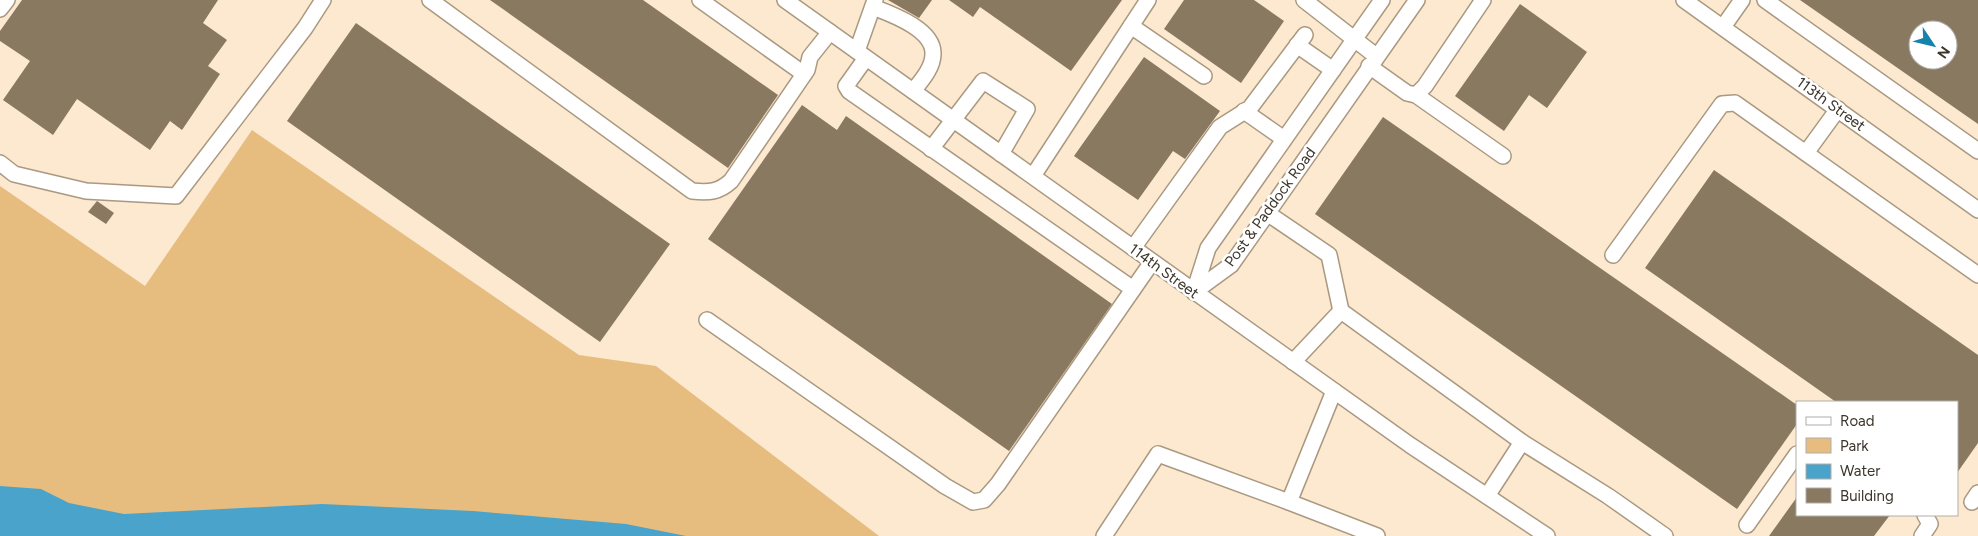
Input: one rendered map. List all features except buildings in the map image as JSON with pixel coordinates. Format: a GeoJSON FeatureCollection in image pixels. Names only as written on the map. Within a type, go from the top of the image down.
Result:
{"type":"FeatureCollection","features":[{"type":"Feature","properties":{"kind":"street"},"geometry":{"type":"LineString","coordinates":[[0,10],[7,0]]}},
{"type":"Feature","properties":{"kind":"street"},"geometry":{"type":"LineString","coordinates":[[430,0],[692,191],[707,193],[722,189],[731,181],[804,74],[810,56],[830,32]]}},
{"type":"Feature","properties":{"kind":"street"},"geometry":{"type":"LineString","coordinates":[[700,0],[804,74]]}},
{"type":"Feature","properties":{"kind":"street","name":"114th Street"},"geometry":{"type":"LineString","coordinates":[[785,0],[1334,391],[1547,536]]}},
{"type":"Feature","properties":{"kind":"street"},"geometry":{"type":"LineString","coordinates":[[1032,176],[1148,0]]}},
{"type":"Feature","properties":{"kind":"street"},"geometry":{"type":"LineString","coordinates":[[1304,0],[1353,40],[1406,93],[1416,95],[1503,156]]}},
{"type":"Feature","properties":{"kind":"street","name":"Post & Paddock Road"},"geometry":{"type":"LineString","coordinates":[[1194,292],[1208,248],[1382,0]]}},
{"type":"Feature","properties":{"kind":"street","name":"Post & Paddock Road"},"geometry":{"type":"LineString","coordinates":[[1194,292],[1231,265],[1416,0]]}},
{"type":"Feature","properties":{"kind":"street"},"geometry":{"type":"LineString","coordinates":[[1416,95],[1482,0]]}},
{"type":"Feature","properties":{"kind":"street","name":"113th Street"},"geometry":{"type":"LineString","coordinates":[[1684,0],[1978,210]]}},
{"type":"Feature","properties":{"kind":"street"},"geometry":{"type":"LineString","coordinates":[[1723,27],[1742,0]]}},
{"type":"Feature","properties":{"kind":"street"},"geometry":{"type":"LineString","coordinates":[[1765,0],[1978,151]]}},
{"type":"Feature","properties":{"kind":"street"},"geometry":{"type":"LineString","coordinates":[[0,163],[14,174],[86,191],[176,196],[317,2]]}},
{"type":"Feature","properties":{"kind":"street"},"geometry":{"type":"LineString","coordinates":[[913,92],[930,65],[933,55],[932,44],[924,34],[874,3],[862,54],[846,88],[1133,289]]}},
{"type":"Feature","properties":{"kind":"street"},"geometry":{"type":"LineString","coordinates":[[1131,26],[1204,76]]}},
{"type":"Feature","properties":{"kind":"street"},"geometry":{"type":"LineString","coordinates":[[1134,248],[1220,127],[1250,108],[1301,40],[1332,70]]}},
{"type":"Feature","properties":{"kind":"street"},"geometry":{"type":"LineString","coordinates":[[932,149],[952,119],[983,81],[1027,109],[1002,154]]}},
{"type":"Feature","properties":{"kind":"street"},"geometry":{"type":"LineString","coordinates":[[1613,256],[1722,104],[1735,103],[1978,275]]}},
{"type":"Feature","properties":{"kind":"street"},"geometry":{"type":"LineString","coordinates":[[1806,154],[1838,109]]}},
{"type":"Feature","properties":{"kind":"street"},"geometry":{"type":"LineString","coordinates":[[1244,111],[1284,139]]}},
{"type":"Feature","properties":{"kind":"street"},"geometry":{"type":"LineString","coordinates":[[1267,213],[1329,255],[1341,311],[1522,442],[1608,496],[1665,536]]}},
{"type":"Feature","properties":{"kind":"street"},"geometry":{"type":"LineString","coordinates":[[707,320],[945,486],[973,502],[984,500],[998,484],[1152,262]]}},
{"type":"Feature","properties":{"kind":"street"},"geometry":{"type":"LineString","coordinates":[[1293,362],[1341,311]]}},
{"type":"Feature","properties":{"kind":"street"},"geometry":{"type":"LineString","coordinates":[[1289,502],[1334,391]]}},
{"type":"Feature","properties":{"kind":"street"},"geometry":{"type":"LineString","coordinates":[[1487,496],[1522,442]]}},
{"type":"Feature","properties":{"kind":"street"},"geometry":{"type":"LineString","coordinates":[[1104,536],[1158,454],[1377,536]]}},
{"type":"Feature","properties":{"kind":"street"},"geometry":{"type":"LineString","coordinates":[[1747,525],[1796,455]]}},
{"type":"Feature","properties":{"kind":"street"},"geometry":{"type":"LineString","coordinates":[[1922,536],[1930,524],[1926,516]]}},
{"type":"Feature","properties":{"kind":"green space"},"geometry":{"type":"Polygon","coordinates":[[[252,130],[579,355],[656,366],[879,536],[0,536],[0,186],[145,286],[252,130]]]}},
{"type":"Feature","properties":{"kind":"water"},"geometry":{"type":"Polygon","coordinates":[[[0,486],[41,489],[69,503],[124,514],[322,504],[473,511],[626,524],[686,536],[0,536],[0,486]]]}}]}
